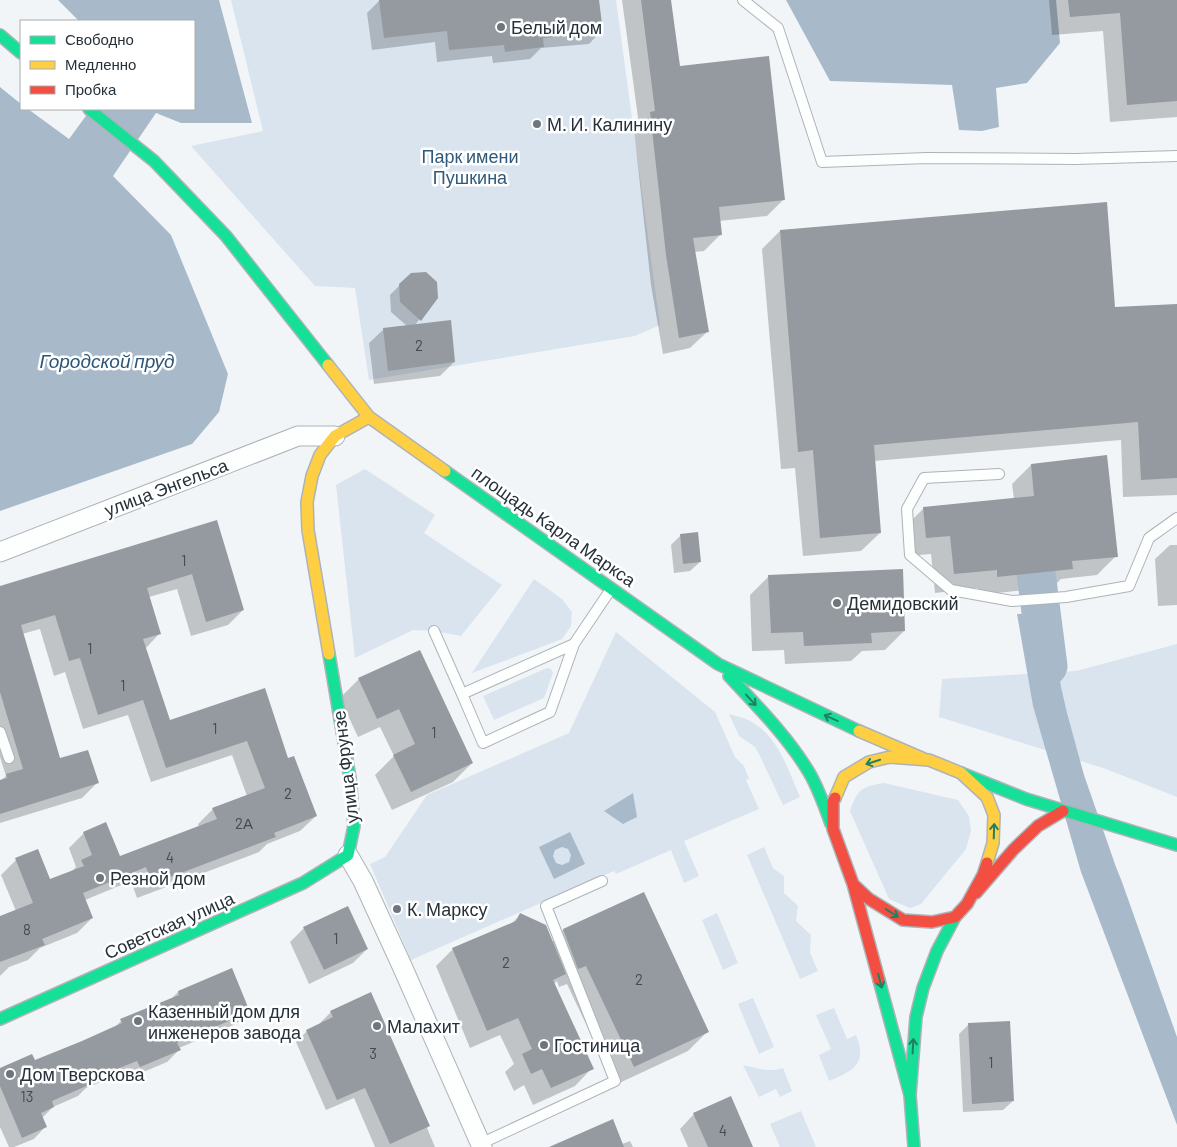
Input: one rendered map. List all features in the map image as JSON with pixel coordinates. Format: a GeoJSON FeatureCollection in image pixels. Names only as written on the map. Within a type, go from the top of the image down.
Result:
{"type":"FeatureCollection","features":[{"type":"Feature","properties":{"kind":"main road"},"geometry":{"type":"LineString","coordinates":[[0,35],[20,52]]}},
{"type":"Feature","properties":{"kind":"main road","name":"площадь Карла Маркса"},"geometry":{"type":"LineString","coordinates":[[90,110],[154,161],[226,236],[369,417],[718,664]]}},
{"type":"Feature","properties":{"kind":"main road","name":"улица Фрунзе"},"geometry":{"type":"LineString","coordinates":[[348,855],[354,826],[350,778],[308,530],[307,502],[312,476],[320,455],[335,436],[369,417]]}},
{"type":"Feature","properties":{"kind":"main road"},"geometry":{"type":"LineString","coordinates":[[718,664],[821,714],[924,759],[1026,799],[1177,845]]}},
{"type":"Feature","properties":{"kind":"main road"},"geometry":{"type":"LineString","coordinates":[[718,664],[775,725],[807,769],[821,797],[853,884],[910,1095]]}},
{"type":"Feature","properties":{"kind":"main road"},"geometry":{"type":"LineString","coordinates":[[833,829],[833,802],[844,777],[869,762],[890,757],[924,759]]}},
{"type":"Feature","properties":{"kind":"main road"},"geometry":{"type":"LineString","coordinates":[[961,773],[987,797],[994,815],[993,843],[983,875],[966,904]]}},
{"type":"Feature","properties":{"kind":"main road"},"geometry":{"type":"LineString","coordinates":[[914,1147],[910,1095],[914,1026],[920,997],[936,951],[955,917],[1013,850],[1038,826],[1063,811]]}},
{"type":"Feature","properties":{"kind":"main road","name":"Советская улица"},"geometry":{"type":"LineString","coordinates":[[0,1019],[303,883],[348,855]]}},
{"type":"Feature","properties":{"kind":"main road"},"geometry":{"type":"LineString","coordinates":[[853,884],[869,899],[903,920],[932,922],[955,917]]}},
{"type":"Feature","properties":{"kind":"street","name":"улица Энгельса"},"geometry":{"type":"LineString","coordinates":[[0,552],[298,436],[335,436]]}},
{"type":"Feature","properties":{"kind":"street"},"geometry":{"type":"LineString","coordinates":[[348,855],[363,881],[402,966],[481,1145]]}},
{"type":"Feature","properties":{"kind":"lane"},"geometry":{"type":"LineString","coordinates":[[743,0],[778,28],[822,162],[927,158],[1075,159],[1177,156]]}},
{"type":"Feature","properties":{"kind":"lane"},"geometry":{"type":"LineString","coordinates":[[999,474],[924,478],[907,509],[910,555],[951,590],[1012,601],[1066,597],[1129,586],[1148,538],[1177,518]]}},
{"type":"Feature","properties":{"kind":"lane"},"geometry":{"type":"LineString","coordinates":[[434,631],[483,743],[550,712],[574,644],[611,588]]}},
{"type":"Feature","properties":{"kind":"lane"},"geometry":{"type":"LineString","coordinates":[[462,694],[574,644]]}},
{"type":"Feature","properties":{"kind":"lane"},"geometry":{"type":"LineString","coordinates":[[0,732],[9,758]]}},
{"type":"Feature","properties":{"kind":"lane"},"geometry":{"type":"LineString","coordinates":[[481,1145],[615,1081],[546,906],[602,881]]}},
{"type":"Feature","properties":{"kind":"green space","name":"Парк имени Пушкина"},"geometry":{"type":"Polygon","coordinates":[[[231,0],[616,0],[660,325],[635,336],[369,380],[355,288],[315,286],[191,146],[263,131],[231,0]]]}},
{"type":"Feature","properties":{"kind":"green space"},"geometry":{"type":"Polygon","coordinates":[[[365,469],[435,515],[424,533],[502,585],[461,636],[434,631],[413,630],[355,658],[336,485],[365,469]]]}},
{"type":"Feature","properties":{"kind":"green space"},"geometry":{"type":"Polygon","coordinates":[[[534,579],[562,599],[572,612],[571,626],[562,639],[472,673],[534,579]]]}},
{"type":"Feature","properties":{"kind":"green space"},"geometry":{"type":"Polygon","coordinates":[[[616,632],[715,712],[735,757],[744,766],[749,779],[746,780],[759,809],[684,841],[699,876],[684,883],[671,850],[616,874],[614,871],[411,960],[370,864],[385,857],[427,795],[569,733],[616,632]]]}},
{"type":"Feature","properties":{"kind":"green space"},"geometry":{"type":"Polygon","coordinates":[[[1177,644],[1177,797],[1106,769],[939,717],[942,679],[1076,671],[1177,644]]]}},
{"type":"Feature","properties":{"kind":"green space"},"geometry":{"type":"Polygon","coordinates":[[[547,668],[551,669],[553,673],[544,698],[494,720],[483,696],[547,668]]]}},
{"type":"Feature","properties":{"kind":"green space"},"geometry":{"type":"Polygon","coordinates":[[[729,714],[748,720],[767,734],[781,754],[800,797],[783,805],[755,747],[739,736],[729,714]]]}},
{"type":"Feature","properties":{"kind":"green space"},"geometry":{"type":"Polygon","coordinates":[[[884,783],[958,800],[969,816],[971,831],[966,849],[921,904],[910,908],[889,899],[850,811],[855,798],[861,790],[884,783]]]}},
{"type":"Feature","properties":{"kind":"green space"},"geometry":{"type":"Polygon","coordinates":[[[764,847],[773,868],[784,876],[784,893],[798,906],[796,921],[811,935],[810,953],[818,971],[800,979],[747,855],[764,847]]]}},
{"type":"Feature","properties":{"kind":"green space"},"geometry":{"type":"Polygon","coordinates":[[[717,913],[738,963],[723,970],[702,920],[717,913]]]}},
{"type":"Feature","properties":{"kind":"green space"},"geometry":{"type":"Polygon","coordinates":[[[753,998],[774,1047],[759,1054],[738,1004],[753,998]]]}},
{"type":"Feature","properties":{"kind":"green space"},"geometry":{"type":"Polygon","coordinates":[[[834,1008],[847,1039],[856,1035],[860,1053],[859,1060],[851,1070],[829,1081],[819,1055],[831,1049],[816,1015],[834,1008]]]}},
{"type":"Feature","properties":{"kind":"green space"},"geometry":{"type":"Polygon","coordinates":[[[743,1065],[768,1070],[783,1068],[792,1091],[780,1097],[776,1089],[759,1097],[743,1065]]]}},
{"type":"Feature","properties":{"kind":"green space"},"geometry":{"type":"Polygon","coordinates":[[[801,1111],[816,1147],[780,1147],[770,1124],[801,1111]]]}},
{"type":"Feature","properties":{"kind":"water","name":"Городской пруд"},"geometry":{"type":"Polygon","coordinates":[[[58,0],[219,0],[252,123],[181,123],[156,113],[113,176],[171,235],[228,374],[219,412],[192,444],[0,511],[0,87],[20,103],[20,110],[29,110],[69,139],[90,110],[195,110],[195,20],[78,20],[58,0]]]}},
{"type":"Feature","properties":{"kind":"water"},"geometry":{"type":"Polygon","coordinates":[[[786,0],[1056,0],[1060,43],[1027,83],[996,88],[999,127],[982,131],[959,130],[952,85],[830,81],[786,0]]]}},
{"type":"Feature","properties":{"kind":"water"},"geometry":{"type":"Polygon","coordinates":[[[1051,613],[1061,687],[1084,775],[1177,1037],[1177,1125],[1081,872],[1033,706],[1017,614],[1051,613]]]}},
{"type":"Feature","properties":{"kind":"water"},"geometry":{"type":"Polygon","coordinates":[[[633,793],[637,817],[623,824],[604,811],[633,793]]]}},
{"type":"Feature","properties":{"kind":"water"},"geometry":{"type":"Polygon","coordinates":[[[570,832],[585,864],[554,879],[539,847],[570,832]],[[562,847],[555,850],[553,856],[556,863],[562,865],[569,862],[571,855],[568,849],[562,847]]]}},
{"type":"Feature","properties":{"kind":"building","name":"Белый дом"},"geometry":{"type":"Polygon","coordinates":[[[379,0],[599,0],[603,32],[543,38],[544,47],[505,52],[504,45],[449,50],[447,31],[384,38],[379,0]]]}},
{"type":"Feature","properties":{"kind":"building"},"geometry":{"type":"Polygon","coordinates":[[[641,0],[671,0],[680,66],[769,56],[785,200],[719,207],[722,235],[693,238],[709,332],[679,338],[666,255],[650,112],[655,111],[641,0]]]}},
{"type":"Feature","properties":{"kind":"building"},"geometry":{"type":"Polygon","coordinates":[[[1068,0],[1177,0],[1177,101],[1127,105],[1120,13],[1070,17],[1068,0]]]}},
{"type":"Feature","properties":{"kind":"building"},"geometry":{"type":"Polygon","coordinates":[[[1107,202],[1115,307],[1177,304],[1177,478],[1141,480],[1138,422],[874,445],[881,533],[820,538],[813,450],[798,452],[780,230],[1107,202]]]}},
{"type":"Feature","properties":{"kind":"building"},"geometry":{"type":"Polygon","coordinates":[[[426,272],[437,282],[438,298],[421,321],[400,302],[399,284],[411,273],[426,272]]]}},
{"type":"Feature","properties":{"kind":"building"},"geometry":{"type":"Polygon","coordinates":[[[451,320],[455,362],[388,371],[383,328],[451,320]]]}},
{"type":"Feature","properties":{"kind":"building"},"geometry":{"type":"Polygon","coordinates":[[[1107,455],[1118,557],[1072,561],[1073,569],[997,577],[997,570],[954,574],[950,536],[926,538],[923,507],[1034,496],[1031,464],[1107,455]]]}},
{"type":"Feature","properties":{"kind":"building"},"geometry":{"type":"Polygon","coordinates":[[[217,520],[244,610],[206,622],[192,574],[147,588],[161,634],[143,639],[170,720],[265,688],[288,758],[294,756],[317,816],[274,833],[276,837],[152,884],[146,867],[83,893],[93,918],[42,939],[45,945],[0,962],[0,916],[33,903],[15,858],[38,849],[50,879],[84,866],[81,860],[92,855],[83,832],[106,822],[120,856],[217,819],[212,808],[265,788],[247,741],[166,768],[143,700],[98,715],[80,658],[69,661],[55,615],[21,625],[60,758],[88,750],[99,783],[0,814],[0,780],[7,778],[6,774],[23,769],[0,692],[0,586],[217,520]]]}},
{"type":"Feature","properties":{"kind":"building"},"geometry":{"type":"Polygon","coordinates":[[[698,532],[701,562],[683,564],[680,534],[698,532]]]}},
{"type":"Feature","properties":{"kind":"building","name":"Демидовский"},"geometry":{"type":"Polygon","coordinates":[[[903,569],[905,631],[871,633],[872,643],[804,646],[803,632],[771,633],[768,575],[903,569]]]}},
{"type":"Feature","properties":{"kind":"building"},"geometry":{"type":"Polygon","coordinates":[[[420,650],[473,763],[411,792],[393,755],[415,744],[399,709],[377,719],[358,678],[420,650]]]}},
{"type":"Feature","properties":{"kind":"building"},"geometry":{"type":"Polygon","coordinates":[[[644,892],[709,1032],[634,1067],[586,966],[578,969],[563,929],[644,892]]]}},
{"type":"Feature","properties":{"kind":"building"},"geometry":{"type":"Polygon","coordinates":[[[348,906],[368,949],[324,970],[303,927],[348,906]]]}},
{"type":"Feature","properties":{"kind":"building"},"geometry":{"type":"Polygon","coordinates":[[[520,913],[546,925],[566,974],[553,980],[594,1069],[551,1088],[542,1069],[531,1074],[522,1054],[532,1049],[518,1018],[487,1031],[452,948],[516,921],[520,913]]]}},
{"type":"Feature","properties":{"kind":"building"},"geometry":{"type":"Polygon","coordinates":[[[232,968],[250,1012],[177,1043],[181,1050],[140,1067],[137,1061],[89,1080],[91,1084],[52,1101],[54,1107],[41,1113],[47,1127],[22,1138],[0,1086],[0,1068],[32,1054],[35,1060],[82,1041],[122,1023],[120,1019],[179,995],[178,991],[232,968]]]}},
{"type":"Feature","properties":{"kind":"building"},"geometry":{"type":"Polygon","coordinates":[[[371,992],[430,1126],[390,1144],[365,1088],[337,1100],[306,1030],[333,1017],[330,1011],[371,992]]]}},
{"type":"Feature","properties":{"kind":"building"},"geometry":{"type":"Polygon","coordinates":[[[1010,1021],[1014,1101],[972,1104],[968,1023],[1010,1021]]]}},
{"type":"Feature","properties":{"kind":"building"},"geometry":{"type":"Polygon","coordinates":[[[731,1096],[753,1147],[708,1147],[693,1113],[731,1096]]]}},
{"type":"Feature","properties":{"kind":"building"},"geometry":{"type":"Polygon","coordinates":[[[613,1119],[624,1147],[549,1147],[613,1119]]]}},
{"type":"Feature","properties":{"kind":"waterway"},"geometry":{"type":"LineString","coordinates":[[1036,573],[1048,666]]}},
{"type":"Feature","properties":{"kind":"traffic: fast"},"geometry":{"type":"LineString","coordinates":[[0,35],[20,52]]}},
{"type":"Feature","properties":{"kind":"traffic: fast"},"geometry":{"type":"LineString","coordinates":[[90,110],[154,161],[226,236],[328,365]]}},
{"type":"Feature","properties":{"kind":"traffic: fast"},"geometry":{"type":"LineString","coordinates":[[445,471],[718,664],[859,731]]}},
{"type":"Feature","properties":{"kind":"traffic: fast"},"geometry":{"type":"LineString","coordinates":[[0,1019],[303,883],[348,855],[354,826],[350,778],[329,654]]}},
{"type":"Feature","properties":{"kind":"traffic: fast"},"geometry":{"type":"LineString","coordinates":[[729,676],[772,723],[802,761],[816,786],[831,824]]}},
{"type":"Feature","properties":{"kind":"traffic: fast"},"geometry":{"type":"LineString","coordinates":[[961,773],[1026,799],[1177,845]]}},
{"type":"Feature","properties":{"kind":"traffic: fast"},"geometry":{"type":"LineString","coordinates":[[914,1147],[910,1095],[916,1017],[923,988],[937,951],[955,917]]}},
{"type":"Feature","properties":{"kind":"traffic: fast"},"geometry":{"type":"LineString","coordinates":[[879,980],[910,1095]]}},
{"type":"Feature","properties":{"kind":"traffic: slow"},"geometry":{"type":"LineString","coordinates":[[328,365],[369,417],[445,471]]}},
{"type":"Feature","properties":{"kind":"traffic: slow"},"geometry":{"type":"LineString","coordinates":[[329,654],[308,530],[307,502],[312,476],[320,455],[335,436],[369,417]]}},
{"type":"Feature","properties":{"kind":"traffic: slow"},"geometry":{"type":"LineString","coordinates":[[859,731],[924,759]]}},
{"type":"Feature","properties":{"kind":"traffic: slow"},"geometry":{"type":"LineString","coordinates":[[835,798],[844,777],[869,762],[890,757],[929,760],[961,773],[987,797],[994,815],[993,843],[987,863]]}},
{"type":"Feature","properties":{"kind":"traffic: jam"},"geometry":{"type":"LineString","coordinates":[[835,798],[833,802],[833,829],[853,884],[879,980]]}},
{"type":"Feature","properties":{"kind":"traffic: jam"},"geometry":{"type":"LineString","coordinates":[[976,893],[1013,850],[1038,826],[1063,811]]}},
{"type":"Feature","properties":{"kind":"traffic: jam"},"geometry":{"type":"LineString","coordinates":[[853,884],[869,899],[903,920],[932,922],[955,917],[967,904],[983,875],[987,863]]}},
{"type":"Feature","properties":{"kind":"place","name":"Белый дом"},"geometry":{"type":"Point","coordinates":[501,27]}},
{"type":"Feature","properties":{"kind":"place","name":"М. И. Калинину"},"geometry":{"type":"Point","coordinates":[537,124]}},
{"type":"Feature","properties":{"kind":"place","name":"Демидовский"},"geometry":{"type":"Point","coordinates":[837,603]}},
{"type":"Feature","properties":{"kind":"place","name":"Резной дом"},"geometry":{"type":"Point","coordinates":[100,878]}},
{"type":"Feature","properties":{"kind":"place","name":"К. Марксу"},"geometry":{"type":"Point","coordinates":[397,909]}},
{"type":"Feature","properties":{"kind":"place","name":"Казенный дом для инженеров завода"},"geometry":{"type":"Point","coordinates":[138,1021]}},
{"type":"Feature","properties":{"kind":"place","name":"Малахит"},"geometry":{"type":"Point","coordinates":[377,1026]}},
{"type":"Feature","properties":{"kind":"place","name":"Гостиница"},"geometry":{"type":"Point","coordinates":[544,1045]}},
{"type":"Feature","properties":{"kind":"place","name":"Дом Тверскова"},"geometry":{"type":"Point","coordinates":[10,1074]}}]}
